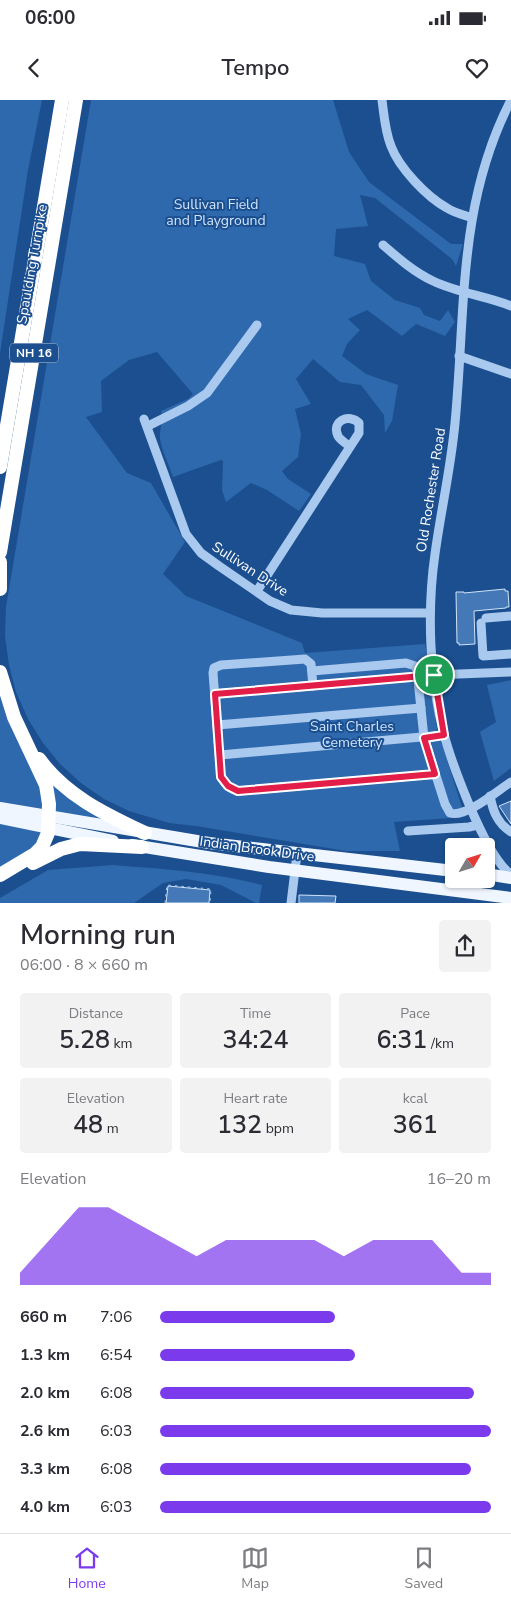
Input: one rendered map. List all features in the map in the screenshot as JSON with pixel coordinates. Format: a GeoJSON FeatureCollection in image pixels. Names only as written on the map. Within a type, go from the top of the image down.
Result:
{"type":"FeatureCollection","features":[{"type":"Feature","properties":{"kind":"highway","name":"Spaulding Turnpike"},"geometry":{"type":"LineString","coordinates":[[0,467],[62,100]]}},
{"type":"Feature","properties":{"kind":"highway","name":"Spaulding Turnpike"},"geometry":{"type":"LineString","coordinates":[[0,552],[76,100]]}},
{"type":"Feature","properties":{"kind":"highway"},"geometry":{"type":"LineString","coordinates":[[0,562],[0,589]]}},
{"type":"Feature","properties":{"kind":"highway"},"geometry":{"type":"LineString","coordinates":[[0,672],[8,702],[46,785],[49,798],[48,833],[42,847],[35,854],[0,875]]}},
{"type":"Feature","properties":{"kind":"highway"},"geometry":{"type":"LineString","coordinates":[[26,743],[50,772],[75,795],[99,810],[145,833]]}},
{"type":"Feature","properties":{"kind":"highway"},"geometry":{"type":"LineString","coordinates":[[0,880],[4,880],[45,856],[71,846],[80,844],[142,847]]}},
{"type":"Feature","properties":{"kind":"main road","name":"Indian Brook Drive"},"geometry":{"type":"LineString","coordinates":[[0,808],[142,847],[295,871],[511,898]]}},
{"type":"Feature","properties":{"kind":"main road","name":"Indian Brook Drive"},"geometry":{"type":"LineString","coordinates":[[0,818],[145,833],[297,854],[445,870]]}},
{"type":"Feature","properties":{"kind":"main road"},"geometry":{"type":"LineString","coordinates":[[495,875],[511,876]]}},
{"type":"Feature","properties":{"kind":"street"},"geometry":{"type":"LineString","coordinates":[[382,100],[391,148],[399,161],[429,196],[448,209],[472,218]]}},
{"type":"Feature","properties":{"kind":"street","name":"Old Rochester Road"},"geometry":{"type":"LineString","coordinates":[[511,100],[489,150],[472,218],[463,292],[455,423],[435,554],[430,613],[434,675],[444,735],[478,825],[500,863],[511,876]]}},
{"type":"Feature","properties":{"kind":"street"},"geometry":{"type":"LineString","coordinates":[[46,194],[60,197]]}},
{"type":"Feature","properties":{"kind":"street"},"geometry":{"type":"LineString","coordinates":[[383,245],[421,275],[434,282],[463,292],[495,299],[511,306]]}},
{"type":"Feature","properties":{"kind":"street","name":"Sullivan Drive"},"geometry":{"type":"LineString","coordinates":[[257,325],[207,393],[188,406],[146,423],[183,526],[195,547],[219,566],[283,608],[306,612],[430,613]]}},
{"type":"Feature","properties":{"kind":"street"},"geometry":{"type":"LineString","coordinates":[[459,356],[511,374]]}},
{"type":"Feature","properties":{"kind":"street"},"geometry":{"type":"LineString","coordinates":[[257,591],[350,446]]}},
{"type":"Feature","properties":{"kind":"street"},"geometry":{"type":"LineString","coordinates":[[511,616],[484,621],[483,656],[511,654]]}},
{"type":"Feature","properties":{"kind":"street"},"geometry":{"type":"LineString","coordinates":[[313,686],[311,664],[305,658],[221,665],[214,668],[221,777],[228,786],[238,791],[435,774]]}},
{"type":"Feature","properties":{"kind":"street"},"geometry":{"type":"LineString","coordinates":[[312,671],[406,663],[415,666],[418,677],[424,738],[447,810],[450,813],[464,813],[511,782]]}},
{"type":"Feature","properties":{"kind":"street"},"geometry":{"type":"LineString","coordinates":[[215,694],[434,675],[511,672]]}},
{"type":"Feature","properties":{"kind":"street"},"geometry":{"type":"LineString","coordinates":[[217,725],[421,708]]}},
{"type":"Feature","properties":{"kind":"street"},"geometry":{"type":"LineString","coordinates":[[220,755],[444,735]]}},
{"type":"Feature","properties":{"kind":"street"},"geometry":{"type":"LineString","coordinates":[[490,796],[495,815],[505,828],[511,832]]}},
{"type":"Feature","properties":{"kind":"street"},"geometry":{"type":"LineString","coordinates":[[408,831],[478,825],[483,838]]}},
{"type":"Feature","properties":{"kind":"street"},"geometry":{"type":"LineString","coordinates":[[291,903],[297,854]]}},
{"type":"Feature","properties":{"kind":"path"},"geometry":{"type":"LineString","coordinates":[[164,903],[167,885],[211,889],[210,903]]}},
{"type":"Feature","properties":{"kind":"green space"},"geometry":{"type":"Polygon","coordinates":[[[0,100],[42,100],[28,170],[0,353],[0,100]]]}},
{"type":"Feature","properties":{"kind":"green space"},"geometry":{"type":"Polygon","coordinates":[[[91,100],[333,100],[349,152],[369,182],[451,244],[463,244],[456,266],[452,259],[375,198],[360,195],[368,226],[336,229],[334,256],[365,264],[371,281],[395,300],[420,308],[424,315],[440,321],[448,310],[455,322],[445,336],[416,324],[402,336],[367,310],[348,319],[360,330],[347,344],[342,356],[366,374],[398,385],[392,421],[385,433],[384,415],[361,385],[340,382],[313,359],[296,379],[311,404],[295,409],[301,434],[298,457],[282,471],[288,479],[311,494],[299,511],[267,490],[251,483],[226,502],[222,490],[223,461],[221,460],[173,477],[160,439],[161,411],[188,399],[193,394],[157,352],[129,360],[101,381],[102,412],[86,417],[127,473],[151,483],[185,542],[163,574],[186,596],[302,643],[305,653],[425,644],[427,669],[437,728],[465,817],[394,822],[400,851],[346,851],[169,823],[129,811],[104,799],[81,783],[60,764],[43,743],[28,719],[16,692],[9,665],[5,636],[6,607],[91,100]]]}},
{"type":"Feature","properties":{"kind":"green space"},"geometry":{"type":"Polygon","coordinates":[[[511,680],[511,768],[494,781],[480,732],[496,722],[487,685],[511,680]]]}},
{"type":"Feature","properties":{"kind":"green space"},"geometry":{"type":"Polygon","coordinates":[[[0,685],[41,781],[43,810],[0,803],[0,685]]]}},
{"type":"Feature","properties":{"kind":"green space"},"geometry":{"type":"Polygon","coordinates":[[[46,772],[110,821],[54,813],[46,772]]]}},
{"type":"Feature","properties":{"kind":"green space"},"geometry":{"type":"Polygon","coordinates":[[[0,824],[43,831],[36,846],[0,870],[0,824]]]}},
{"type":"Feature","properties":{"kind":"green space"},"geometry":{"type":"Polygon","coordinates":[[[113,865],[207,874],[262,885],[259,903],[221,885],[186,879],[163,883],[134,903],[0,903],[0,898],[48,870],[113,865]]]}},
{"type":"Feature","properties":{"kind":"building"},"geometry":{"type":"Polygon","coordinates":[[[505,589],[505,591],[508,591],[509,607],[474,611],[475,644],[459,645],[457,643],[456,592],[505,589]]]}},
{"type":"Feature","properties":{"kind":"building"},"geometry":{"type":"Polygon","coordinates":[[[511,801],[511,824],[499,806],[511,801]]]}},
{"type":"Feature","properties":{"kind":"building"},"geometry":{"type":"Polygon","coordinates":[[[168,886],[210,890],[209,903],[166,903],[168,886]]]}},
{"type":"Feature","properties":{"kind":"building"},"geometry":{"type":"Polygon","coordinates":[[[299,895],[336,896],[335,903],[299,903],[299,895]]]}},
{"type":"Feature","properties":{"kind":"route"},"geometry":{"type":"LineString","coordinates":[[434,675],[437,703],[444,735],[424,738],[435,774],[238,791],[232,790],[221,777],[215,694],[434,675]]}},
{"type":"Feature","properties":{"kind":"park label","name":"Sullivan Field and Playground"},"geometry":{"type":"Point","coordinates":[216,212]}},
{"type":"Feature","properties":{"kind":"park label","name":"Saint Charles Cemetery"},"geometry":{"type":"Point","coordinates":[352,734]}}]}
